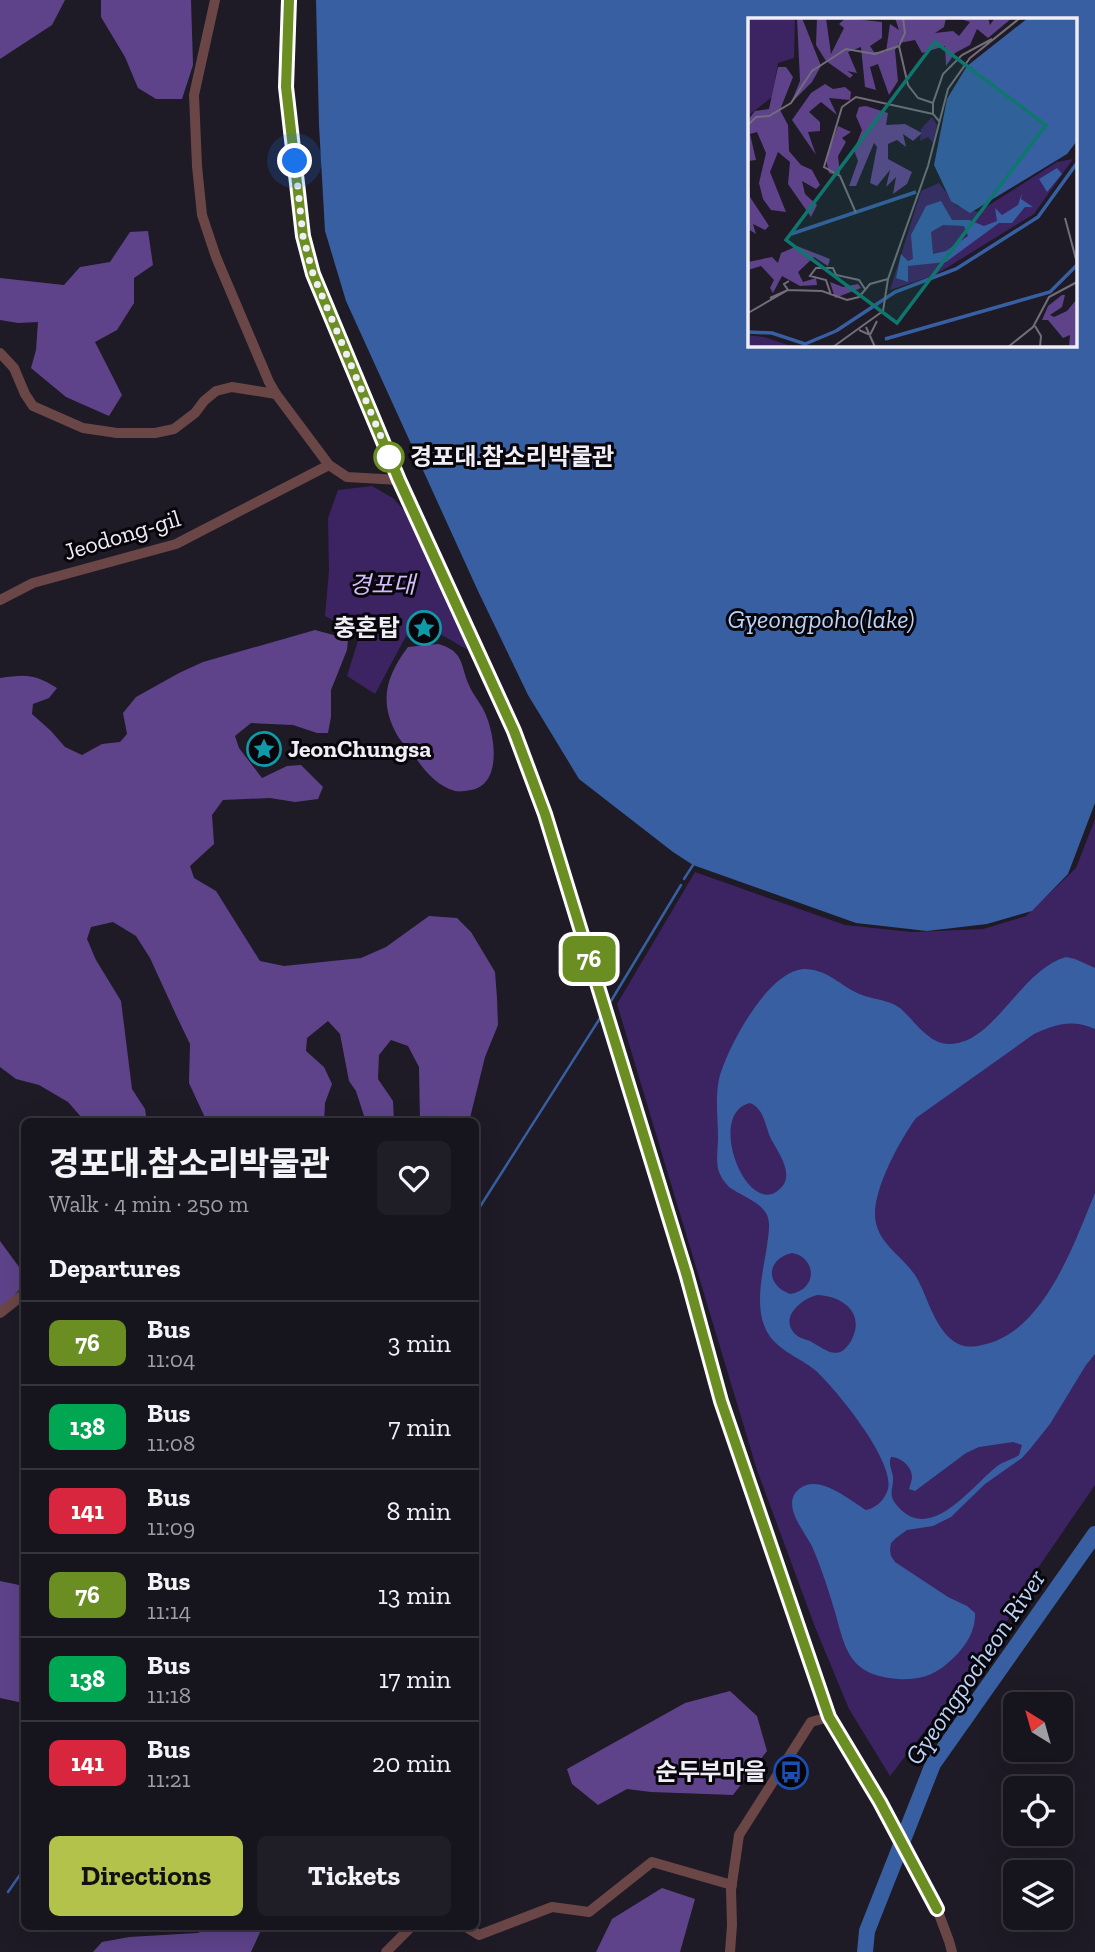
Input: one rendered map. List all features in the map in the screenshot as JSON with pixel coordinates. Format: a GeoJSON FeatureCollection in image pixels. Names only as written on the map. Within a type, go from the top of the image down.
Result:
{"type":"FeatureCollection","features":[{"type":"Feature","properties":{"kind":"street"},"geometry":{"type":"LineString","coordinates":[[215,0],[194,95],[202,215],[216,257],[276,394],[329,465],[347,477],[399,480]]}},
{"type":"Feature","properties":{"kind":"street"},"geometry":{"type":"LineString","coordinates":[[289,0],[286,87],[303,236],[313,274],[399,480],[514,731],[545,814],[686,1273],[721,1401],[829,1717],[880,1802],[937,1909],[952,1952]]}},
{"type":"Feature","properties":{"kind":"street"},"geometry":{"type":"LineString","coordinates":[[0,353],[14,368],[33,406],[83,428],[117,433],[155,433],[174,429],[195,413],[216,391],[232,387],[276,394]]}},
{"type":"Feature","properties":{"kind":"street","name":"Jeodong-gil"},"geometry":{"type":"LineString","coordinates":[[0,600],[33,583],[176,544],[329,465]]}},
{"type":"Feature","properties":{"kind":"street"},"geometry":{"type":"LineString","coordinates":[[0,1313],[21,1296]]}},
{"type":"Feature","properties":{"kind":"street"},"geometry":{"type":"LineString","coordinates":[[730,1952],[732,1885],[739,1835],[811,1722],[829,1717]]}},
{"type":"Feature","properties":{"kind":"street"},"geometry":{"type":"LineString","coordinates":[[471,1930],[479,1935],[552,1906],[589,1912],[652,1862],[732,1885]]}},
{"type":"Feature","properties":{"kind":"street"},"geometry":{"type":"LineString","coordinates":[[386,1952],[408,1930]]}},
{"type":"Feature","properties":{"kind":"green space","name":"경포대"},"geometry":{"type":"Polygon","coordinates":[[[372,486],[393,498],[409,516],[468,650],[440,634],[422,644],[406,636],[375,694],[347,676],[360,634],[325,616],[329,571],[328,518],[338,490],[372,486]]]}},
{"type":"Feature","properties":{"kind":"green space"},"geometry":{"type":"Polygon","coordinates":[[[1095,819],[1095,1485],[1038,1568],[999,1635],[890,1776],[849,1709],[815,1627],[757,1470],[617,1004],[695,872],[845,925],[912,932],[983,929],[1026,916],[1076,868],[1095,819]]]}},
{"type":"Feature","properties":{"kind":"shaded area"},"geometry":{"type":"Polygon","coordinates":[[[0,0],[65,0],[52,25],[0,59],[0,0]]]}},
{"type":"Feature","properties":{"kind":"shaded area"},"geometry":{"type":"Polygon","coordinates":[[[101,0],[191,0],[193,65],[182,99],[156,99],[138,88],[125,57],[101,17],[101,0]]]}},
{"type":"Feature","properties":{"kind":"shaded area"},"geometry":{"type":"Polygon","coordinates":[[[148,231],[153,265],[134,278],[134,303],[117,330],[95,342],[122,395],[109,416],[66,397],[31,368],[36,350],[38,322],[0,320],[0,278],[64,285],[80,267],[110,262],[130,232],[148,231]]]}},
{"type":"Feature","properties":{"kind":"shaded area"},"geometry":{"type":"Polygon","coordinates":[[[315,630],[348,639],[347,650],[331,690],[328,733],[317,733],[293,725],[251,723],[235,736],[239,748],[262,778],[287,766],[301,765],[323,787],[318,799],[295,802],[270,798],[223,800],[212,815],[214,844],[190,866],[194,878],[216,891],[260,961],[284,966],[361,958],[386,947],[429,916],[457,918],[471,932],[495,972],[497,998],[498,1025],[485,1057],[470,1118],[420,1118],[419,1067],[408,1046],[391,1040],[379,1055],[378,1079],[393,1101],[394,1118],[365,1118],[356,1091],[349,1081],[340,1034],[328,1021],[307,1038],[306,1051],[324,1067],[332,1084],[325,1103],[324,1118],[205,1118],[189,1083],[190,1044],[150,958],[136,936],[113,922],[91,927],[87,939],[96,960],[121,1001],[132,1089],[145,1109],[146,1118],[82,1118],[68,1102],[39,1085],[16,1079],[0,1067],[0,678],[30,676],[57,688],[49,698],[33,704],[32,714],[65,747],[82,755],[102,744],[120,742],[127,734],[123,713],[136,697],[203,662],[315,630]]]}},
{"type":"Feature","properties":{"kind":"shaded area"},"geometry":{"type":"Polygon","coordinates":[[[438,644],[452,650],[459,658],[469,686],[486,716],[493,740],[493,766],[489,777],[482,786],[471,790],[455,791],[432,777],[397,735],[387,708],[390,677],[408,647],[438,644]]]}},
{"type":"Feature","properties":{"kind":"shaded area"},"geometry":{"type":"Polygon","coordinates":[[[0,1241],[21,1270],[21,1288],[0,1310],[0,1241]]]}},
{"type":"Feature","properties":{"kind":"shaded area"},"geometry":{"type":"Polygon","coordinates":[[[0,1581],[21,1585],[21,1703],[0,1698],[0,1581]]]}},
{"type":"Feature","properties":{"kind":"shaded area"},"geometry":{"type":"Polygon","coordinates":[[[730,1691],[757,1716],[767,1751],[733,1795],[627,1789],[598,1805],[572,1784],[567,1769],[685,1703],[730,1691]]]}},
{"type":"Feature","properties":{"kind":"shaded area"},"geometry":{"type":"Polygon","coordinates":[[[662,1888],[695,1899],[680,1952],[596,1952],[612,1919],[662,1888]]]}},
{"type":"Feature","properties":{"kind":"shaded area"},"geometry":{"type":"Polygon","coordinates":[[[204,1930],[261,1930],[251,1952],[93,1952],[102,1942],[129,1937],[198,1933],[204,1930]]]}},
{"type":"Feature","properties":{"kind":"water","name":"Gyeongpoho(lake)"},"geometry":{"type":"Polygon","coordinates":[[[316,0],[1095,0],[1095,803],[1068,874],[1032,911],[987,924],[927,931],[856,923],[693,865],[579,779],[528,695],[478,591],[346,301],[325,231],[316,0]]]}},
{"type":"Feature","properties":{"kind":"water"},"geometry":{"type":"Polygon","coordinates":[[[1066,957],[1095,968],[1095,1029],[1079,1024],[1064,1024],[1034,1034],[916,1118],[883,1178],[875,1215],[880,1234],[918,1280],[940,1327],[955,1342],[974,1346],[1004,1337],[1022,1324],[1039,1306],[1066,1261],[1095,1193],[1095,1354],[1050,1424],[1022,1458],[985,1484],[951,1517],[933,1526],[907,1530],[891,1543],[891,1556],[895,1562],[948,1597],[967,1606],[975,1613],[975,1621],[961,1650],[938,1670],[910,1679],[882,1677],[860,1667],[847,1650],[820,1566],[793,1512],[792,1503],[799,1489],[816,1484],[834,1490],[866,1510],[870,1509],[885,1496],[888,1477],[874,1444],[836,1393],[815,1370],[788,1353],[766,1330],[760,1299],[768,1219],[760,1206],[729,1187],[719,1172],[719,1079],[730,1049],[750,1014],[776,983],[789,973],[811,969],[824,973],[861,995],[895,1005],[929,1036],[950,1044],[966,1041],[981,1032],[1050,964],[1066,957]],[[750,1103],[737,1111],[731,1124],[731,1141],[742,1175],[752,1188],[764,1194],[776,1192],[786,1180],[785,1166],[761,1113],[750,1103]],[[792,1253],[783,1256],[773,1266],[773,1279],[776,1285],[790,1294],[806,1286],[810,1280],[810,1266],[806,1260],[792,1253]],[[817,1295],[799,1305],[791,1316],[789,1322],[795,1334],[831,1352],[836,1353],[846,1348],[855,1331],[854,1314],[835,1299],[817,1295]],[[1013,1442],[979,1447],[966,1453],[915,1491],[909,1489],[912,1477],[908,1466],[902,1460],[891,1457],[893,1500],[908,1515],[921,1519],[935,1516],[961,1499],[999,1465],[1019,1455],[1022,1445],[1013,1442]]]}},
{"type":"Feature","properties":{"kind":"waterway"},"geometry":{"type":"LineString","coordinates":[[684,879],[693,865]]}},
{"type":"Feature","properties":{"kind":"waterway"},"geometry":{"type":"LineString","coordinates":[[608,1006],[681,885]]}},
{"type":"Feature","properties":{"kind":"waterway"},"geometry":{"type":"LineString","coordinates":[[479,1208],[602,1015]]}},
{"type":"Feature","properties":{"kind":"waterway","name":"Gyeongpocheon River"},"geometry":{"type":"LineString","coordinates":[[865,1952],[867,1931],[933,1764],[1095,1534]]}},
{"type":"Feature","properties":{"kind":"waterway"},"geometry":{"type":"LineString","coordinates":[[8,1892],[21,1873]]}},
{"type":"Feature","properties":{"kind":"bus line","name":"76"},"geometry":{"type":"LineString","coordinates":[[289,0],[286,87],[303,236],[313,274],[399,480],[514,731],[545,814],[686,1273],[721,1401],[829,1717],[880,1802],[937,1909]]}},
{"type":"Feature","properties":{"kind":"place","name":"경포대.참소리박물관"},"geometry":{"type":"Point","coordinates":[389,457]}},
{"type":"Feature","properties":{"kind":"place","name":"충혼탑"},"geometry":{"type":"Point","coordinates":[424,628]}},
{"type":"Feature","properties":{"kind":"place","name":"JeonChungsa"},"geometry":{"type":"Point","coordinates":[264,749]}},
{"type":"Feature","properties":{"kind":"place","name":"순두부마을"},"geometry":{"type":"Point","coordinates":[791,1772]}},
{"type":"Feature","properties":{"kind":"route"},"geometry":{"type":"LineString","coordinates":[[295,161],[303,236],[313,274],[392,463],[389,457]]}}]}
